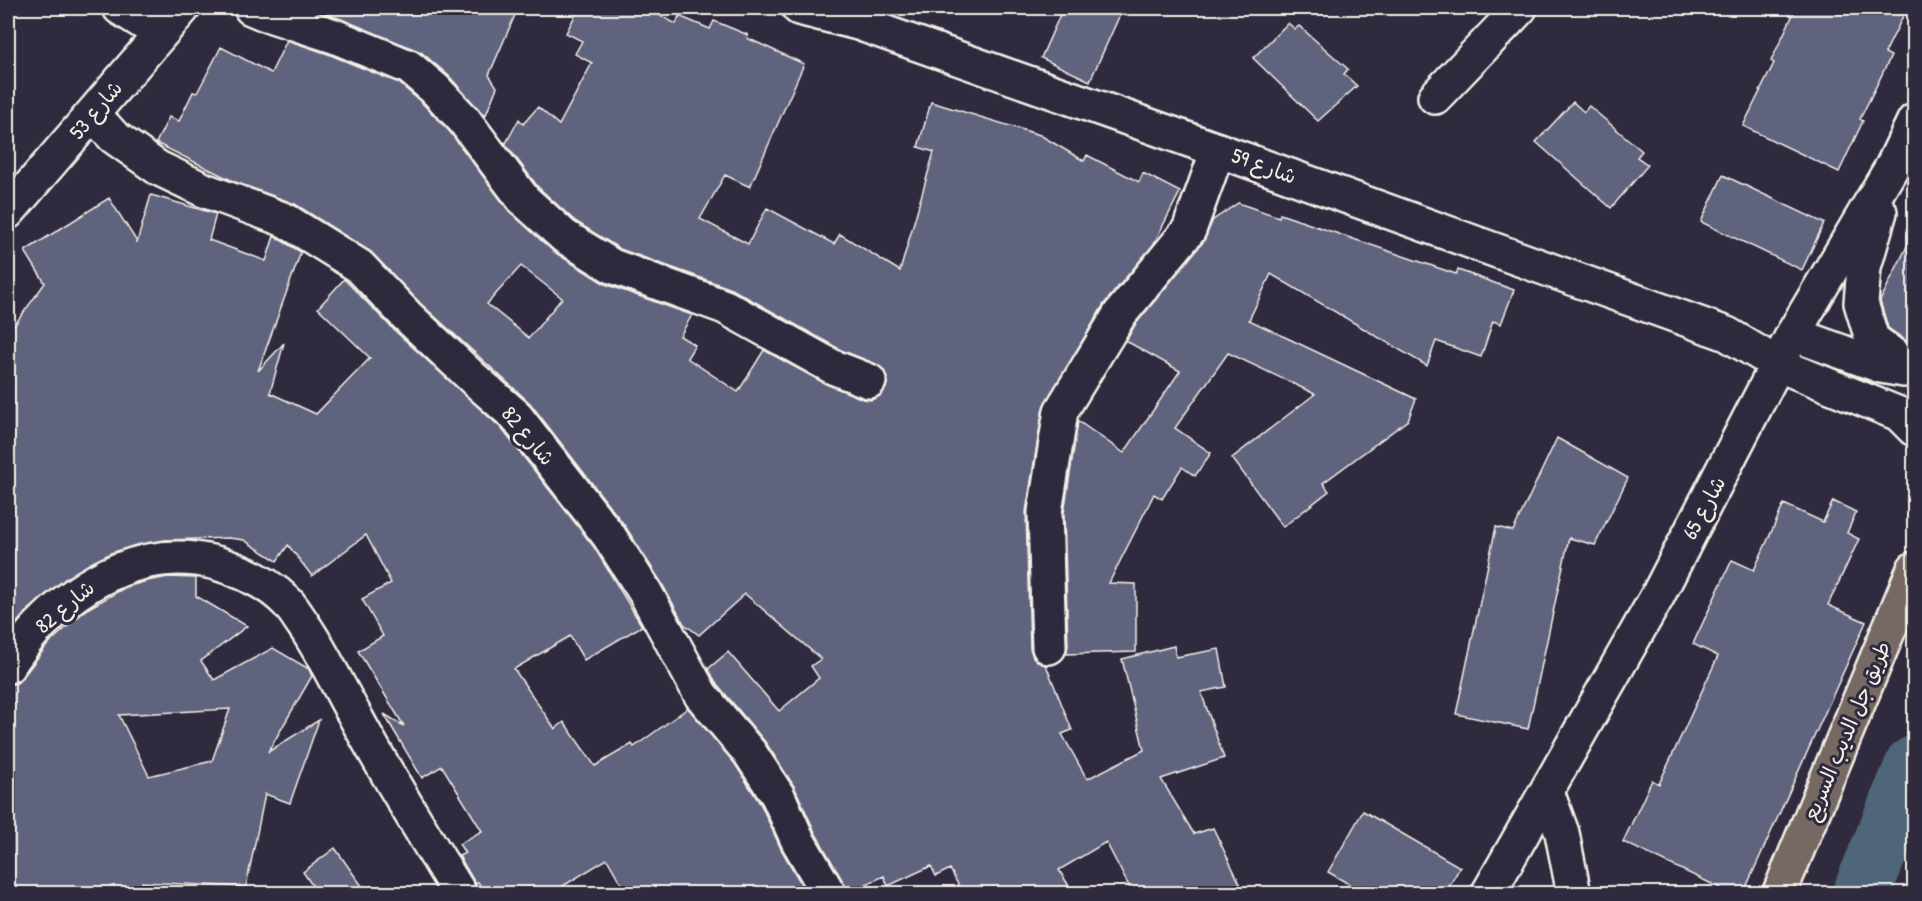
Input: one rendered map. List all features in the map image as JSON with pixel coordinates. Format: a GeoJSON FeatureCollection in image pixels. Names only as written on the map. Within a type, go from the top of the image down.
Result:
{"type":"FeatureCollection","features":[{"type":"Feature","properties":{"kind":"highway","name":"طريق جل الديب السريع"},"geometry":{"type":"LineString","coordinates":[[1779,894],[1914,569]]}},
{"type":"Feature","properties":{"kind":"street"},"geometry":{"type":"LineString","coordinates":[[120,8],[160,33]]}},
{"type":"Feature","properties":{"kind":"street","name":"شارع 53"},"geometry":{"type":"LineString","coordinates":[[8,212],[183,8]]}},
{"type":"Feature","properties":{"kind":"street"},"geometry":{"type":"LineString","coordinates":[[251,8],[334,36],[408,67],[435,89],[464,120],[524,200],[564,236],[612,266],[725,307],[833,367],[869,381]]}},
{"type":"Feature","properties":{"kind":"street","name":"شارع 59"},"geometry":{"type":"LineString","coordinates":[[798,8],[861,15],[1218,150],[1727,334],[1779,365],[1899,414],[1914,429]]}},
{"type":"Feature","properties":{"kind":"street"},"geometry":{"type":"LineString","coordinates":[[1435,97],[1520,8]]}},
{"type":"Feature","properties":{"kind":"street","name":"شارع 82"},"geometry":{"type":"LineString","coordinates":[[93,114],[114,137],[158,168],[204,190],[285,220],[359,266],[432,339],[515,415],[609,536],[645,592],[701,694],[750,753],[778,796],[798,841],[829,894]]}},
{"type":"Feature","properties":{"kind":"street","name":"شارع 65"},"geometry":{"type":"LineString","coordinates":[[1488,894],[1658,596],[1793,334],[1892,167],[1914,121]]}},
{"type":"Feature","properties":{"kind":"street"},"geometry":{"type":"LineString","coordinates":[[1049,647],[1045,512],[1061,411],[1120,314],[1189,230],[1218,150]]}},
{"type":"Feature","properties":{"kind":"street"},"geometry":{"type":"LineString","coordinates":[[1892,167],[1864,267],[1861,303],[1872,339],[1914,372]]}},
{"type":"Feature","properties":{"kind":"street","name":"شارع 59"},"geometry":{"type":"LineString","coordinates":[[1727,334],[1793,334],[1881,366],[1914,372]]}},
{"type":"Feature","properties":{"kind":"street","name":"شارع 82"},"geometry":{"type":"LineString","coordinates":[[8,666],[36,628],[59,606],[88,585],[127,566],[154,559],[184,558],[229,567],[263,582],[289,603],[320,649],[354,715],[460,894]]}},
{"type":"Feature","properties":{"kind":"street"},"geometry":{"type":"LineString","coordinates":[[1547,792],[1562,833],[1574,894]]}},
{"type":"Feature","properties":{"kind":"building"},"geometry":{"type":"Polygon","coordinates":[[[317,8],[518,8],[489,75],[497,87],[485,117],[449,76],[421,52],[316,11],[317,8]]]}},
{"type":"Feature","properties":{"kind":"building"},"geometry":{"type":"Polygon","coordinates":[[[579,8],[646,8],[676,24],[679,16],[710,29],[714,21],[748,35],[747,38],[804,64],[750,187],[725,175],[700,219],[748,244],[767,208],[834,244],[840,234],[900,271],[934,152],[918,147],[931,102],[1040,135],[1084,161],[1087,155],[1139,182],[1143,173],[1180,192],[1153,245],[1104,304],[1043,408],[1026,512],[1030,648],[1033,657],[1046,665],[1072,730],[1062,734],[1087,779],[1144,750],[1122,659],[1174,646],[1176,657],[1219,649],[1226,687],[1201,692],[1224,758],[1161,779],[1194,834],[1213,828],[1245,894],[1133,894],[1106,842],[1059,870],[1074,894],[963,894],[950,869],[936,876],[931,866],[888,886],[884,876],[847,893],[794,786],[766,743],[717,684],[708,669],[728,652],[779,711],[819,678],[811,666],[821,659],[745,594],[699,635],[684,624],[661,582],[625,526],[530,403],[420,303],[372,253],[295,204],[235,182],[156,143],[169,117],[179,121],[193,92],[197,93],[221,47],[271,73],[287,40],[328,54],[399,83],[422,103],[450,132],[509,211],[554,252],[605,284],[692,315],[680,336],[695,345],[687,358],[738,392],[764,350],[826,384],[863,399],[871,400],[880,396],[886,388],[888,379],[884,370],[876,364],[841,350],[732,289],[620,249],[575,221],[538,187],[504,142],[506,143],[519,119],[523,124],[538,107],[559,125],[592,63],[575,54],[582,41],[566,33],[579,8]],[[521,266],[487,304],[529,338],[562,298],[521,266]]]}},
{"type":"Feature","properties":{"kind":"building"},"geometry":{"type":"Polygon","coordinates":[[[1063,8],[1123,8],[1090,81],[1041,58],[1063,8]]]}},
{"type":"Feature","properties":{"kind":"building"},"geometry":{"type":"Polygon","coordinates":[[[1796,8],[1907,8],[1885,53],[1891,56],[1860,119],[1863,121],[1839,172],[1743,126],[1774,63],[1771,61],[1796,8]]]}},
{"type":"Feature","properties":{"kind":"building"},"geometry":{"type":"Polygon","coordinates":[[[1288,23],[1295,29],[1299,26],[1348,69],[1344,74],[1357,86],[1318,121],[1253,58],[1288,23]]]}},
{"type":"Feature","properties":{"kind":"building"},"geometry":{"type":"Polygon","coordinates":[[[1573,102],[1584,112],[1589,106],[1642,151],[1637,157],[1648,165],[1611,208],[1536,142],[1573,102]]]}},
{"type":"Feature","properties":{"kind":"building"},"geometry":{"type":"Polygon","coordinates":[[[1723,175],[1824,223],[1802,270],[1701,222],[1723,175]]]}},
{"type":"Feature","properties":{"kind":"building"},"geometry":{"type":"Polygon","coordinates":[[[151,195],[216,214],[209,240],[266,261],[274,236],[301,252],[258,371],[284,343],[270,393],[316,414],[370,358],[318,308],[344,279],[394,330],[501,428],[594,547],[642,626],[584,660],[570,636],[514,669],[555,729],[564,722],[595,766],[632,744],[634,747],[688,708],[735,764],[761,805],[781,849],[807,894],[627,894],[607,859],[550,894],[485,894],[478,882],[475,883],[459,856],[465,853],[459,844],[482,831],[442,766],[422,778],[384,714],[404,726],[358,651],[383,636],[362,599],[391,583],[366,535],[312,576],[288,545],[277,561],[244,540],[229,538],[166,540],[136,545],[111,553],[66,578],[25,613],[8,634],[8,334],[45,283],[25,251],[109,198],[137,242],[151,195]]]}},
{"type":"Feature","properties":{"kind":"building"},"geometry":{"type":"Polygon","coordinates":[[[1238,203],[1279,217],[1280,214],[1456,274],[1458,270],[1514,290],[1501,324],[1493,321],[1481,357],[1436,341],[1427,366],[1271,274],[1249,320],[1416,399],[1408,420],[1323,483],[1329,491],[1283,527],[1232,458],[1315,394],[1228,353],[1175,428],[1211,453],[1195,476],[1182,467],[1162,499],[1154,494],[1109,583],[1136,584],[1136,652],[1066,654],[1068,646],[1064,513],[1078,421],[1124,453],[1180,371],[1126,341],[1135,325],[1203,242],[1213,220],[1238,203]]]}},
{"type":"Feature","properties":{"kind":"building"},"geometry":{"type":"Polygon","coordinates":[[[1914,232],[1914,346],[1888,328],[1880,301],[1914,232]]]}},
{"type":"Feature","properties":{"kind":"building"},"geometry":{"type":"Polygon","coordinates":[[[1557,438],[1628,478],[1595,545],[1569,538],[1528,729],[1456,714],[1496,527],[1513,531],[1557,438]]]}},
{"type":"Feature","properties":{"kind":"building"},"geometry":{"type":"Polygon","coordinates":[[[1833,501],[1856,512],[1847,533],[1859,539],[1828,605],[1866,622],[1743,894],[1733,894],[1623,842],[1652,780],[1659,784],[1718,656],[1693,644],[1732,560],[1754,570],[1784,504],[1823,522],[1833,501]]]}},
{"type":"Feature","properties":{"kind":"building"},"geometry":{"type":"Polygon","coordinates":[[[168,577],[196,578],[196,596],[247,626],[201,661],[214,680],[273,648],[309,669],[312,676],[268,752],[319,720],[290,803],[265,794],[246,887],[142,882],[148,894],[8,894],[8,685],[17,683],[48,644],[87,609],[126,587],[168,577]],[[230,709],[119,715],[149,776],[212,761],[230,709]]]}},
{"type":"Feature","properties":{"kind":"building"},"geometry":{"type":"Polygon","coordinates":[[[1363,811],[1460,867],[1445,894],[1366,894],[1328,872],[1363,811]]]}},
{"type":"Feature","properties":{"kind":"building"},"geometry":{"type":"Polygon","coordinates":[[[335,848],[368,894],[306,894],[314,888],[303,872],[335,848]]]}},
{"type":"Feature","properties":{"kind":"waterway"},"geometry":{"type":"LineString","coordinates":[[1861,894],[1914,765]]}}]}
